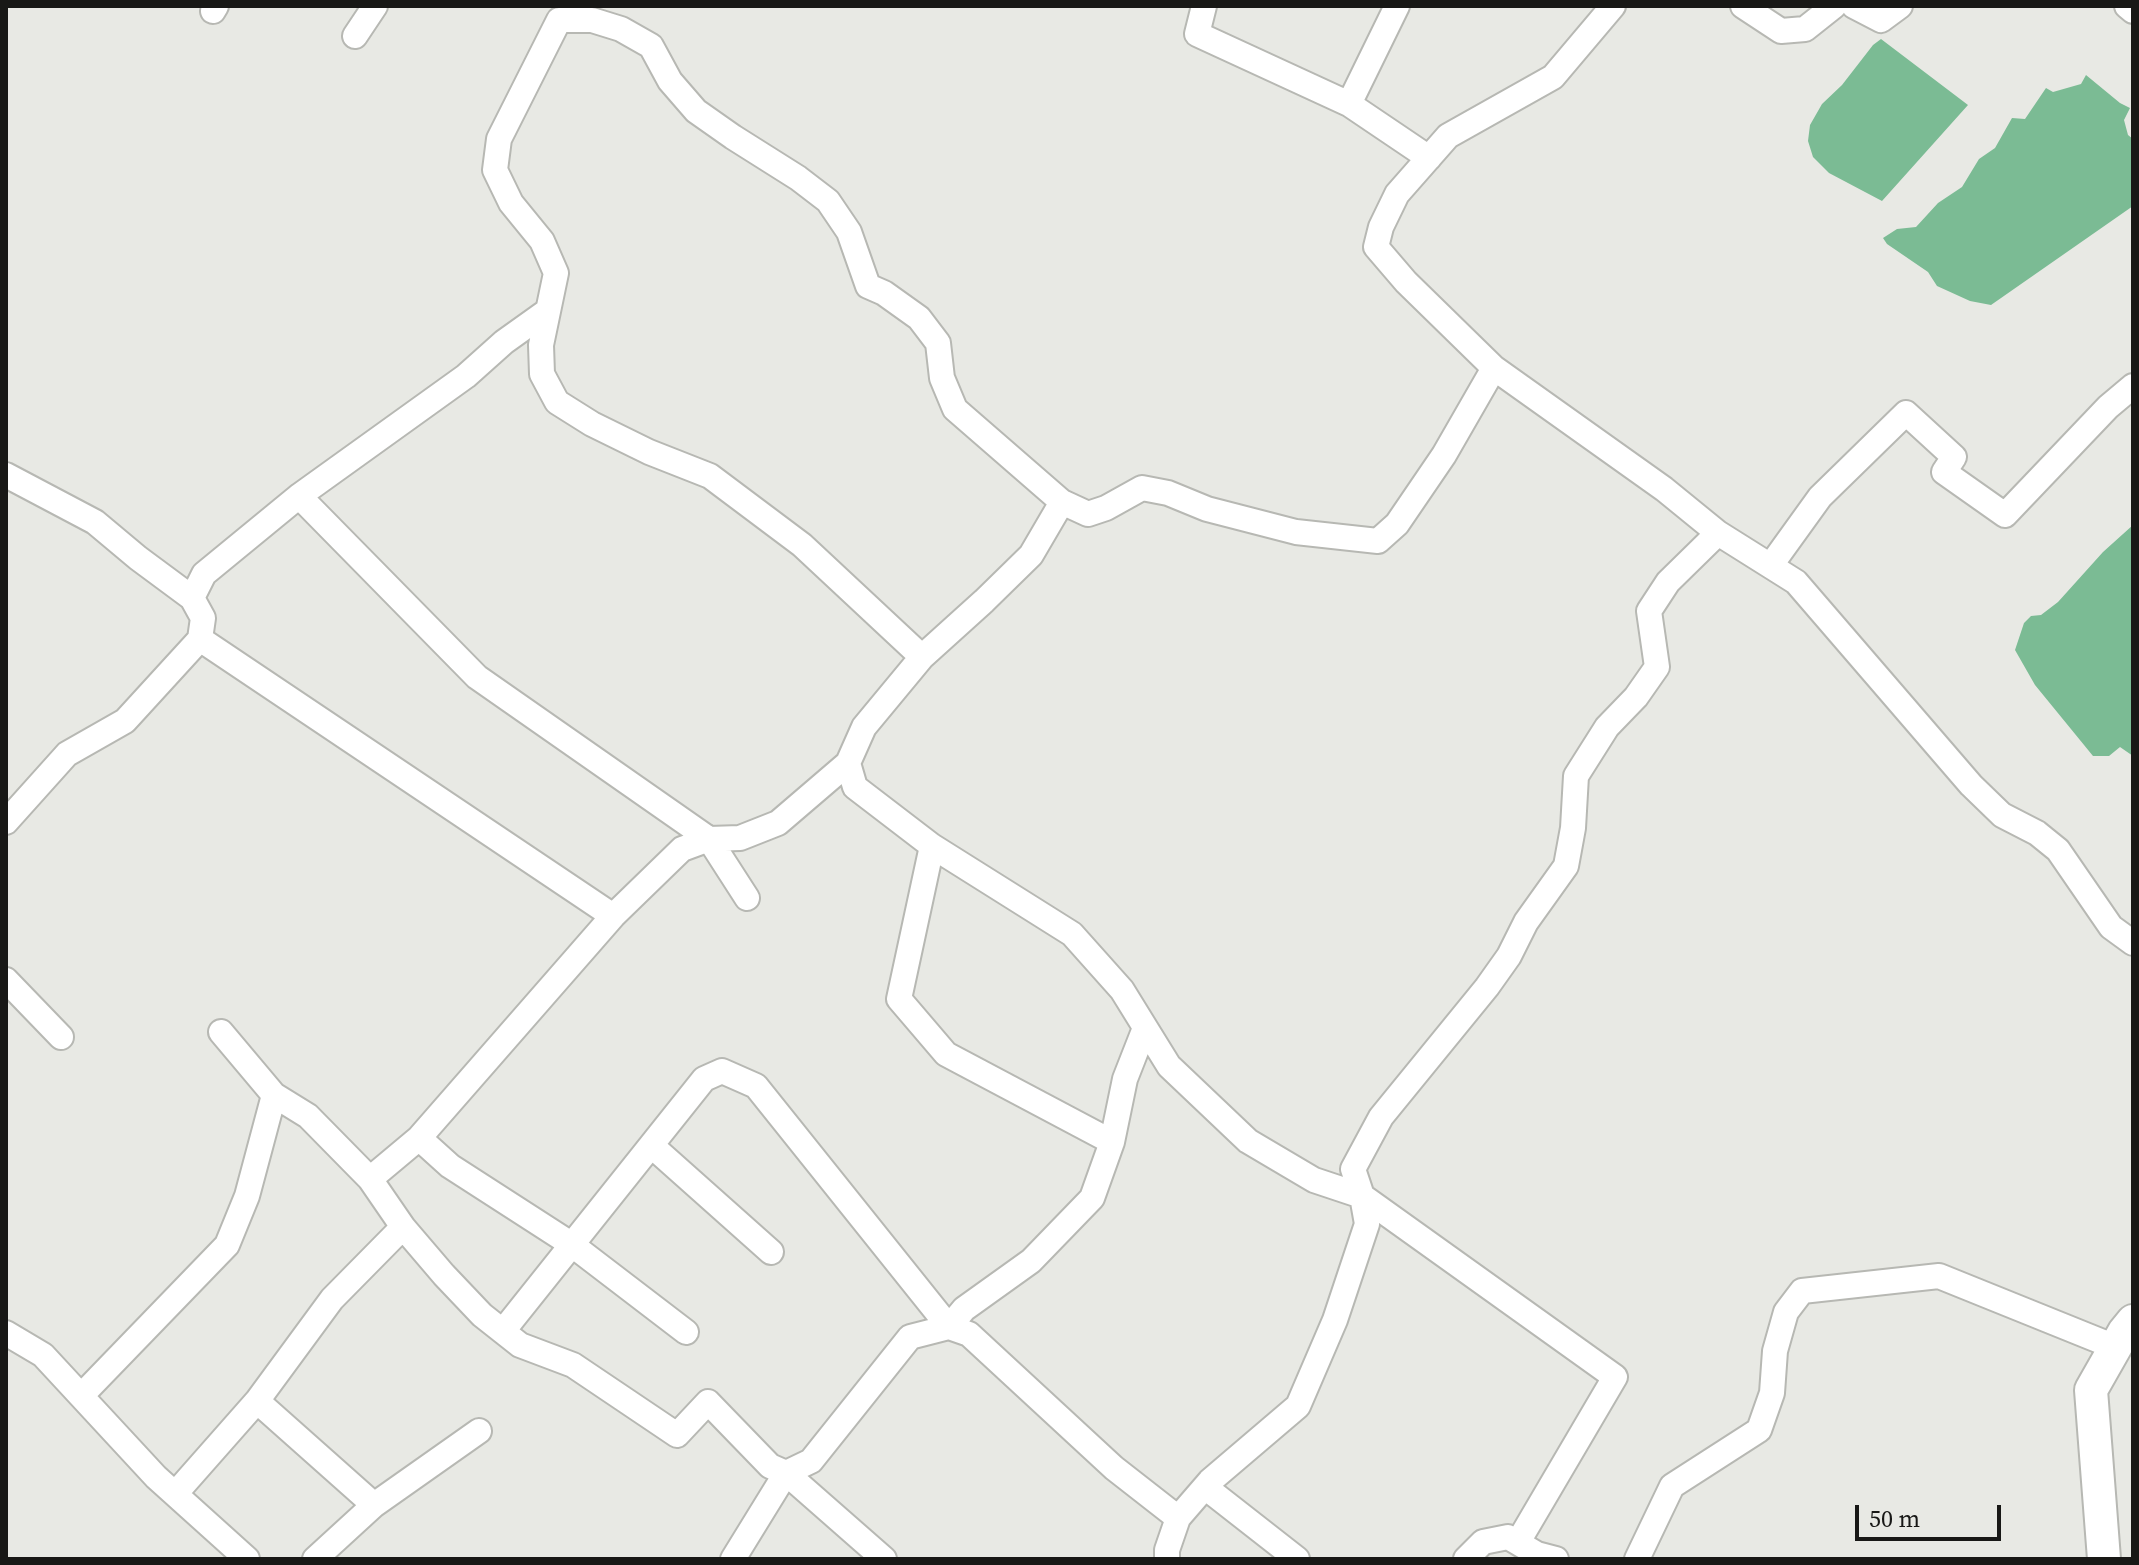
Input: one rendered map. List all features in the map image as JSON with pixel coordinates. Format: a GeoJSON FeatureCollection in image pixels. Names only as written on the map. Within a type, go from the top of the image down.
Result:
{"type":"FeatureCollection","features":[{"type":"Feature","properties":{"kind":"street"},"geometry":{"type":"LineString","coordinates":[[355,36],[375,6]]}},
{"type":"Feature","properties":{"kind":"street"},"geometry":{"type":"LineString","coordinates":[[1204,6],[1197,34],[1349,104],[1429,158]]}},
{"type":"Feature","properties":{"kind":"street"},"geometry":{"type":"LineString","coordinates":[[1349,104],[1397,6]]}},
{"type":"Feature","properties":{"kind":"street"},"geometry":{"type":"LineString","coordinates":[[1613,6],[1553,77],[1448,136],[1397,194],[1381,227],[1376,247],[1406,282],[1494,368],[1664,489],[1718,533],[1796,582],[1971,785],[2002,815],[2037,833],[2058,850],[2111,927],[2133,943]]}},
{"type":"Feature","properties":{"kind":"street"},"geometry":{"type":"LineString","coordinates":[[1743,6],[1781,31],[1805,29],[1834,6]]}},
{"type":"Feature","properties":{"kind":"street"},"geometry":{"type":"LineString","coordinates":[[1854,6],[1881,20],[1900,6]]}},
{"type":"Feature","properties":{"kind":"street"},"geometry":{"type":"LineString","coordinates":[[2127,6],[2133,11]]}},
{"type":"Feature","properties":{"kind":"street"},"geometry":{"type":"LineString","coordinates":[[922,657],[802,545],[710,476],[649,452],[592,424],[557,402],[542,374],[541,345],[556,273],[542,241],[511,203],[495,170],[499,139],[550,13],[592,20],[621,29],[651,46],[670,81],[696,111],[828,201],[849,232],[868,286],[884,293],[919,318],[938,343],[942,378],[955,409],[1062,502],[1088,514],[1106,508],[1142,488],[1296,532],[1378,541],[1397,524],[1444,455],[1494,368]]}},
{"type":"Feature","properties":{"kind":"street"},"geometry":{"type":"LineString","coordinates":[[192,598],[204,574],[299,496],[466,376],[504,342],[546,312]]}},
{"type":"Feature","properties":{"kind":"street"},"geometry":{"type":"LineString","coordinates":[[1771,565],[1820,497],[1906,413],[1954,457],[1944,472],[2005,515],[2108,407],[2133,386]]}},
{"type":"Feature","properties":{"kind":"street"},"geometry":{"type":"LineString","coordinates":[[6,475],[95,522],[192,598],[203,618],[200,639],[125,721],[67,754],[6,822]]}},
{"type":"Feature","properties":{"kind":"street"},"geometry":{"type":"LineString","coordinates":[[299,496],[477,677],[709,839],[747,898]]}},
{"type":"Feature","properties":{"kind":"street"},"geometry":{"type":"LineString","coordinates":[[370,1179],[419,1138],[613,916],[682,849],[709,839],[740,838],[778,823],[848,763],[864,727],[922,657],[1031,555],[1062,502]]}},
{"type":"Feature","properties":{"kind":"street"},"geometry":{"type":"LineString","coordinates":[[1167,1559],[1178,1518],[1205,1487],[1298,1406],[1335,1320],[1367,1224],[1353,1169],[1381,1117],[1487,987],[1509,956],[1526,922],[1566,866],[1573,828],[1576,776],[1607,727],[1636,697],[1657,667],[1649,611],[1668,582],[1718,533]]}},
{"type":"Feature","properties":{"kind":"street"},"geometry":{"type":"LineString","coordinates":[[200,639],[613,916]]}},
{"type":"Feature","properties":{"kind":"street"},"geometry":{"type":"LineString","coordinates":[[848,763],[855,787],[932,846],[1072,934],[1122,990],[1169,1066],[1248,1141],[1314,1180],[1362,1196],[1615,1377],[1518,1542]]}},
{"type":"Feature","properties":{"kind":"street"},"geometry":{"type":"LineString","coordinates":[[932,846],[899,999],[946,1054],[1112,1142]]}},
{"type":"Feature","properties":{"kind":"street"},"geometry":{"type":"LineString","coordinates":[[6,980],[61,1037]]}},
{"type":"Feature","properties":{"kind":"street"},"geometry":{"type":"LineString","coordinates":[[733,1559],[786,1473],[811,1461],[910,1337],[949,1327],[964,1309],[1031,1261],[1092,1198],[1112,1142],[1125,1079],[1145,1028]]}},
{"type":"Feature","properties":{"kind":"street"},"geometry":{"type":"LineString","coordinates":[[221,1032],[274,1095],[308,1116],[370,1179],[403,1227],[482,1315],[520,1345],[573,1365],[677,1435],[708,1402],[770,1466],[786,1473],[884,1559]]}},
{"type":"Feature","properties":{"kind":"street"},"geometry":{"type":"LineString","coordinates":[[503,1331],[704,1079],[722,1071],[756,1086],[949,1327],[969,1334],[1114,1468],[1178,1518]]}},
{"type":"Feature","properties":{"kind":"street"},"geometry":{"type":"LineString","coordinates":[[81,1396],[227,1245],[247,1196],[274,1095]]}},
{"type":"Feature","properties":{"kind":"street"},"geometry":{"type":"LineString","coordinates":[[419,1138],[450,1166],[571,1244],[686,1332]]}},
{"type":"Feature","properties":{"kind":"street"},"geometry":{"type":"LineString","coordinates":[[652,1146],[771,1252]]}},
{"type":"Feature","properties":{"kind":"street"},"geometry":{"type":"LineString","coordinates":[[175,1494],[257,1401],[332,1299],[403,1227]]}},
{"type":"Feature","properties":{"kind":"street"},"geometry":{"type":"LineString","coordinates":[[1637,1559],[1672,1486],[1759,1430],[1772,1393],[1775,1351],[1786,1312],[1802,1291],[1939,1276],[2124,1334],[2091,1390],[2104,1559]]}},
{"type":"Feature","properties":{"kind":"street"},"geometry":{"type":"LineString","coordinates":[[6,1333],[43,1355],[175,1494],[247,1559]]}},
{"type":"Feature","properties":{"kind":"street"},"geometry":{"type":"LineString","coordinates":[[257,1401],[374,1505]]}},
{"type":"Feature","properties":{"kind":"street"},"geometry":{"type":"LineString","coordinates":[[315,1559],[374,1505],[479,1431]]}},
{"type":"Feature","properties":{"kind":"street"},"geometry":{"type":"LineString","coordinates":[[1205,1487],[1297,1559]]}},
{"type":"Feature","properties":{"kind":"street"},"geometry":{"type":"LineString","coordinates":[[1466,1559],[1483,1542],[1508,1537],[1537,1554],[1556,1559]]}},
{"type":"Feature","properties":{"kind":"shaded area"},"geometry":{"type":"Polygon","coordinates":[[[1881,39],[1968,105],[1882,201],[1829,173],[1813,157],[1808,141],[1810,125],[1822,104],[1881,39]]]}},
{"type":"Feature","properties":{"kind":"shaded area"},"geometry":{"type":"Polygon","coordinates":[[[2086,75],[2130,108],[2124,120],[2128,135],[2133,139],[2133,206],[1991,305],[1970,301],[1937,286],[1928,272],[1887,244],[1883,238],[1897,229],[1916,227],[1938,203],[1962,187],[1979,159],[1995,148],[2012,118],[2025,119],[2046,88],[2053,92],[2081,84],[2086,75]]]}},
{"type":"Feature","properties":{"kind":"shaded area"},"geometry":{"type":"Polygon","coordinates":[[[2133,525],[2133,756],[2120,747],[2109,756],[2093,756],[2035,685],[2015,650],[2024,623],[2058,602],[2103,552],[2133,525]]]}}]}
